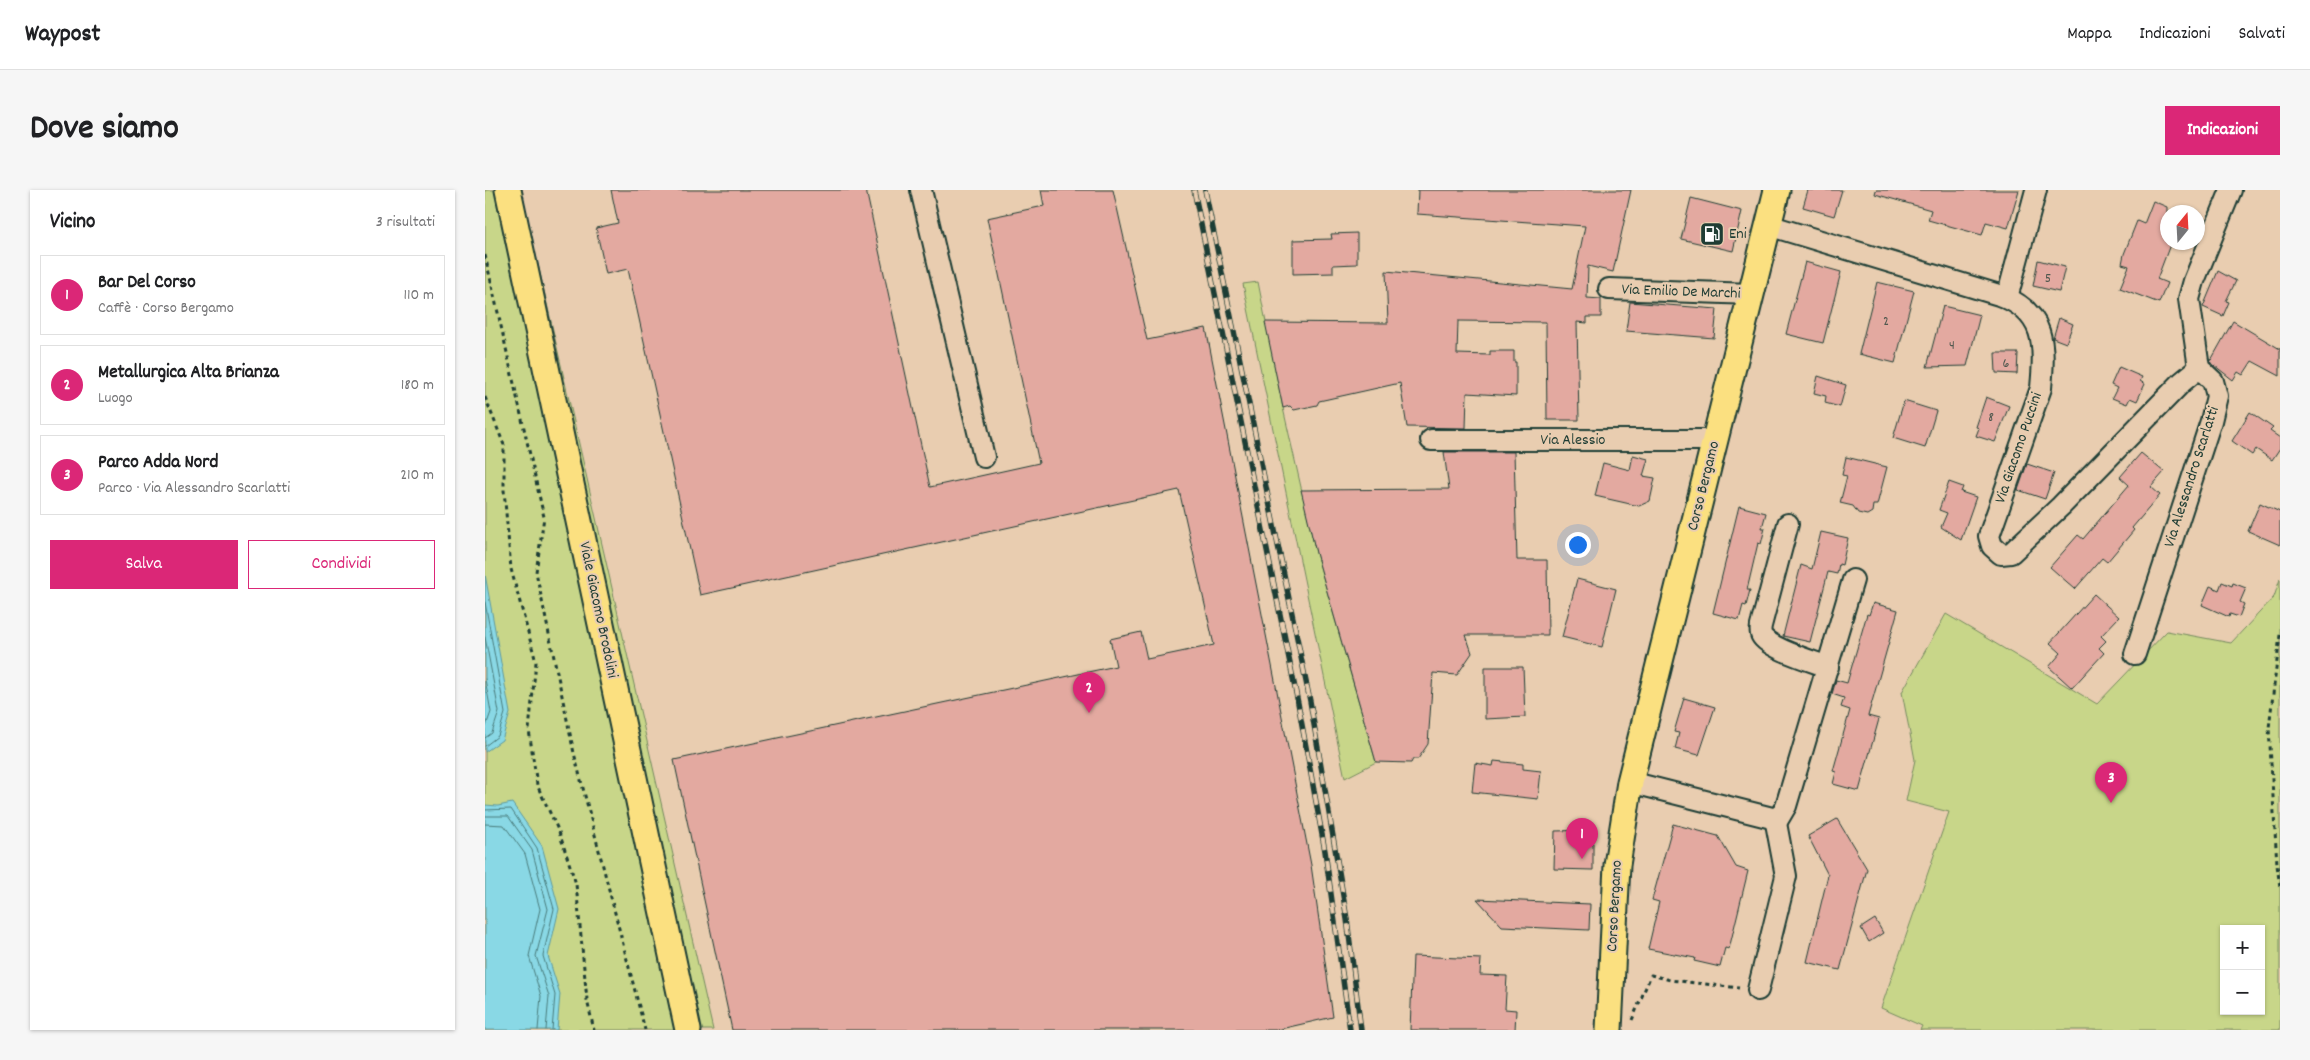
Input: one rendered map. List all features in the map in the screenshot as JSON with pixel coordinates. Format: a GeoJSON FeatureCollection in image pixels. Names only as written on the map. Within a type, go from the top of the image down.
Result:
{"type":"FeatureCollection","features":[{"type":"Feature","properties":{"kind":"main road","name":"Viale Giacomo Brodolini"},"geometry":{"type":"LineString","coordinates":[[508,190],[688,1030]]}},
{"type":"Feature","properties":{"kind":"main road","name":"Corso Bergamo"},"geometry":{"type":"LineString","coordinates":[[1609,1030],[1617,865],[1630,782],[1753,294],[1777,190]]}},
{"type":"Feature","properties":{"kind":"street"},"geometry":{"type":"LineString","coordinates":[[921,190],[984,456]]}},
{"type":"Feature","properties":{"kind":"street"},"geometry":{"type":"LineString","coordinates":[[2007,298],[2036,190]]}},
{"type":"Feature","properties":{"kind":"street"},"geometry":{"type":"LineString","coordinates":[[2199,368],[2189,299],[2194,281],[2231,190]]}},
{"type":"Feature","properties":{"kind":"street","name":"Via Giacomo Puccini"},"geometry":{"type":"LineString","coordinates":[[1768,225],[2007,298],[2036,321],[2043,362],[2041,388],[1989,536],[1992,546],[2001,554],[2011,553],[2054,513],[2182,382],[2199,368]]}},
{"type":"Feature","properties":{"kind":"street","name":"Via Emilio De Marchi"},"geometry":{"type":"LineString","coordinates":[[1609,289],[1753,294]]}},
{"type":"Feature","properties":{"kind":"street","name":"Via Alessandro Scarlatti"},"geometry":{"type":"LineString","coordinates":[[2135,654],[2211,421],[2217,396],[2213,381],[2199,368]]}},
{"type":"Feature","properties":{"kind":"street","name":"Via Alessio"},"geometry":{"type":"LineString","coordinates":[[1431,440],[1716,440]]}},
{"type":"Feature","properties":{"kind":"street"},"geometry":{"type":"LineString","coordinates":[[1788,524],[1761,622],[1761,634],[1764,639],[1779,648],[1828,667]]}},
{"type":"Feature","properties":{"kind":"street"},"geometry":{"type":"LineString","coordinates":[[1776,823],[1786,806],[1853,580]]}},
{"type":"Feature","properties":{"kind":"street"},"geometry":{"type":"LineString","coordinates":[[1630,782],[1772,818],[1776,823],[1785,876],[1758,990]]}},
{"type":"Feature","properties":{"kind":"path"},"geometry":{"type":"LineString","coordinates":[[485,255],[544,517],[536,572],[574,752],[645,1030]]}},
{"type":"Feature","properties":{"kind":"path"},"geometry":{"type":"LineString","coordinates":[[485,397],[504,445],[504,490],[511,569],[536,662],[529,730],[537,785],[559,832],[576,884],[587,1000],[594,1030]]}},
{"type":"Feature","properties":{"kind":"path"},"geometry":{"type":"LineString","coordinates":[[2280,635],[2269,728],[2280,887]]}},
{"type":"Feature","properties":{"kind":"path"},"geometry":{"type":"LineString","coordinates":[[1632,1021],[1651,975],[1670,980],[1758,990]]}},
{"type":"Feature","properties":{"kind":"green space"},"geometry":{"type":"Polygon","coordinates":[[[485,190],[521,190],[713,1030],[485,1030],[485,190]]]}},
{"type":"Feature","properties":{"kind":"green space"},"geometry":{"type":"Polygon","coordinates":[[[1258,282],[1283,408],[1316,553],[1376,762],[1345,778],[1243,284],[1258,282]]]}},
{"type":"Feature","properties":{"kind":"green space"},"geometry":{"type":"Polygon","coordinates":[[[2280,579],[2280,1030],[1920,1030],[1922,1026],[1881,1008],[1949,812],[1906,801],[1915,760],[1902,692],[1946,614],[2097,704],[2167,631],[2231,643],[2274,597],[2280,579]]]}},
{"type":"Feature","properties":{"kind":"water"},"geometry":{"type":"Polygon","coordinates":[[[485,574],[510,713],[502,740],[485,752],[485,574]]]}},
{"type":"Feature","properties":{"kind":"water"},"geometry":{"type":"Polygon","coordinates":[[[512,803],[542,846],[559,909],[548,956],[560,994],[557,1030],[485,1030],[485,805],[498,806],[512,803]]]}},
{"type":"Feature","properties":{"kind":"building"},"geometry":{"type":"Polygon","coordinates":[[[611,190],[866,190],[930,487],[1039,463],[987,218],[1044,206],[1041,190],[1113,190],[1147,340],[1206,328],[1311,865],[1333,1017],[1276,1030],[732,1030],[674,760],[1116,666],[1110,639],[1141,632],[1147,659],[1214,645],[1179,490],[700,595],[628,269],[606,274],[596,228],[618,223],[611,190]]]}},
{"type":"Feature","properties":{"kind":"building"},"geometry":{"type":"Polygon","coordinates":[[[1418,190],[1631,190],[1613,272],[1588,266],[1587,298],[1601,299],[1601,317],[1587,317],[1587,323],[1577,322],[1579,420],[1547,420],[1546,322],[1458,321],[1457,354],[1490,355],[1490,351],[1514,351],[1514,362],[1516,362],[1516,396],[1467,393],[1466,428],[1407,427],[1400,383],[1319,401],[1317,405],[1294,410],[1290,406],[1283,408],[1265,322],[1388,323],[1386,271],[1572,289],[1585,226],[1417,214],[1418,190]]]}},
{"type":"Feature","properties":{"kind":"building"},"geometry":{"type":"Polygon","coordinates":[[[1808,190],[1842,190],[1834,216],[1803,207],[1808,190]]]}},
{"type":"Feature","properties":{"kind":"building"},"geometry":{"type":"Polygon","coordinates":[[[1876,190],[2019,190],[2008,228],[1986,222],[1982,235],[1928,220],[1931,210],[1875,194],[1876,190]]]}},
{"type":"Feature","properties":{"kind":"building"},"geometry":{"type":"Polygon","coordinates":[[[1691,198],[1742,211],[1733,251],[1681,239],[1691,198]]]}},
{"type":"Feature","properties":{"kind":"building"},"geometry":{"type":"Polygon","coordinates":[[[2153,201],[2162,205],[2160,205],[2160,250],[2168,250],[2157,279],[2167,283],[2159,303],[2120,288],[2129,266],[2122,264],[2124,254],[2137,221],[2144,224],[2153,201]]]}},
{"type":"Feature","properties":{"kind":"building"},"geometry":{"type":"Polygon","coordinates":[[[1357,233],[1357,264],[1333,265],[1333,273],[1293,274],[1293,240],[1332,239],[1331,234],[1357,233]]]}},
{"type":"Feature","properties":{"kind":"building"},"geometry":{"type":"Polygon","coordinates":[[[2038,260],[2065,267],[2059,292],[2033,286],[2038,260]]]}},
{"type":"Feature","properties":{"kind":"building"},"geometry":{"type":"Polygon","coordinates":[[[1805,262],[1841,272],[1823,343],[1786,334],[1805,262]]]}},
{"type":"Feature","properties":{"kind":"building"},"geometry":{"type":"Polygon","coordinates":[[[2218,271],[2236,281],[2226,301],[2229,302],[2223,316],[2203,307],[2218,271]]]}},
{"type":"Feature","properties":{"kind":"building"},"geometry":{"type":"Polygon","coordinates":[[[1877,282],[1914,291],[1895,363],[1859,354],[1877,282]]]}},
{"type":"Feature","properties":{"kind":"building"},"geometry":{"type":"Polygon","coordinates":[[[1630,302],[1717,309],[1714,338],[1626,331],[1630,302]]]}},
{"type":"Feature","properties":{"kind":"building"},"geometry":{"type":"Polygon","coordinates":[[[1943,306],[1980,315],[1967,366],[1927,367],[1943,306]]]}},
{"type":"Feature","properties":{"kind":"building"},"geometry":{"type":"Polygon","coordinates":[[[2059,318],[2073,324],[2066,343],[2053,338],[2059,318]]]}},
{"type":"Feature","properties":{"kind":"building"},"geometry":{"type":"Polygon","coordinates":[[[2233,321],[2280,349],[2280,376],[2252,361],[2243,375],[2238,372],[2233,380],[2210,362],[2233,321]]]}},
{"type":"Feature","properties":{"kind":"building"},"geometry":{"type":"Polygon","coordinates":[[[1995,353],[2018,353],[2017,374],[1996,373],[1995,353]]]}},
{"type":"Feature","properties":{"kind":"building"},"geometry":{"type":"Polygon","coordinates":[[[2119,367],[2142,377],[2140,381],[2145,384],[2137,401],[2130,398],[2127,404],[2112,398],[2117,388],[2111,385],[2119,367]]]}},
{"type":"Feature","properties":{"kind":"building"},"geometry":{"type":"Polygon","coordinates":[[[1818,376],[1846,385],[1840,407],[1825,403],[1826,396],[1814,393],[1818,376]]]}},
{"type":"Feature","properties":{"kind":"building"},"geometry":{"type":"Polygon","coordinates":[[[1986,397],[2009,406],[1995,442],[1976,436],[1979,428],[1976,427],[1986,397]]]}},
{"type":"Feature","properties":{"kind":"building"},"geometry":{"type":"Polygon","coordinates":[[[1904,401],[1936,411],[1925,448],[1893,438],[1904,401]]]}},
{"type":"Feature","properties":{"kind":"building"},"geometry":{"type":"Polygon","coordinates":[[[2250,412],[2273,428],[2270,431],[2280,438],[2280,448],[2272,460],[2256,449],[2252,455],[2232,441],[2250,412]]]}},
{"type":"Feature","properties":{"kind":"building"},"geometry":{"type":"Polygon","coordinates":[[[1444,452],[1514,452],[1517,560],[1547,560],[1548,635],[1466,635],[1472,653],[1457,675],[1433,673],[1428,744],[1418,759],[1413,759],[1411,763],[1376,762],[1316,553],[1301,490],[1449,489],[1444,452]]]}},
{"type":"Feature","properties":{"kind":"building"},"geometry":{"type":"Polygon","coordinates":[[[2141,453],[2164,472],[2151,487],[2160,495],[2107,562],[2102,558],[2075,589],[2050,567],[2078,535],[2083,539],[2129,485],[2120,477],[2141,453]]]}},
{"type":"Feature","properties":{"kind":"building"},"geometry":{"type":"Polygon","coordinates":[[[1633,455],[1648,459],[1643,476],[1655,478],[1650,501],[1639,506],[1595,496],[1603,463],[1630,470],[1633,455]]]}},
{"type":"Feature","properties":{"kind":"building"},"geometry":{"type":"Polygon","coordinates":[[[1846,457],[1887,467],[1877,505],[1873,505],[1872,512],[1867,515],[1858,513],[1853,506],[1840,503],[1847,476],[1842,475],[1846,457]]]}},
{"type":"Feature","properties":{"kind":"building"},"geometry":{"type":"Polygon","coordinates":[[[2027,464],[2054,473],[2045,499],[2018,490],[2027,464]]]}},
{"type":"Feature","properties":{"kind":"building"},"geometry":{"type":"Polygon","coordinates":[[[1949,482],[1963,487],[1961,492],[1976,497],[1961,540],[1941,527],[1947,513],[1939,510],[1949,482]]]}},
{"type":"Feature","properties":{"kind":"building"},"geometry":{"type":"Polygon","coordinates":[[[2260,503],[2280,512],[2280,545],[2248,531],[2260,503]]]}},
{"type":"Feature","properties":{"kind":"building"},"geometry":{"type":"Polygon","coordinates":[[[1739,506],[1766,513],[1762,528],[1765,528],[1761,544],[1758,543],[1747,590],[1750,590],[1746,606],[1743,605],[1739,620],[1713,613],[1739,506]]]}},
{"type":"Feature","properties":{"kind":"building"},"geometry":{"type":"Polygon","coordinates":[[[1821,532],[1848,538],[1842,565],[1839,564],[1837,574],[1828,572],[1810,642],[1783,636],[1801,565],[1812,569],[1821,532]]]}},
{"type":"Feature","properties":{"kind":"building"},"geometry":{"type":"Polygon","coordinates":[[[1577,579],[1616,589],[1602,647],[1562,637],[1577,579]]]}},
{"type":"Feature","properties":{"kind":"building"},"geometry":{"type":"Polygon","coordinates":[[[2222,582],[2232,586],[2233,583],[2246,588],[2240,602],[2244,604],[2239,617],[2230,614],[2229,617],[2202,605],[2210,586],[2219,590],[2222,582]]]}},
{"type":"Feature","properties":{"kind":"building"},"geometry":{"type":"Polygon","coordinates":[[[2094,594],[2119,617],[2101,636],[2106,641],[2099,648],[2104,653],[2072,688],[2049,667],[2061,653],[2050,643],[2094,594]]]}},
{"type":"Feature","properties":{"kind":"building"},"geometry":{"type":"Polygon","coordinates":[[[1873,603],[1898,610],[1868,716],[1879,719],[1859,791],[1833,784],[1836,772],[1833,771],[1850,710],[1841,707],[1844,698],[1832,694],[1836,680],[1847,683],[1867,614],[1869,615],[1873,603]]]}},
{"type":"Feature","properties":{"kind":"building"},"geometry":{"type":"Polygon","coordinates":[[[1485,667],[1523,667],[1525,717],[1485,719],[1485,667]]]}},
{"type":"Feature","properties":{"kind":"building"},"geometry":{"type":"Polygon","coordinates":[[[1684,698],[1715,707],[1699,755],[1675,749],[1679,733],[1674,732],[1684,698]]]}},
{"type":"Feature","properties":{"kind":"building"},"geometry":{"type":"Polygon","coordinates":[[[1494,761],[1523,764],[1523,769],[1541,771],[1538,799],[1472,792],[1475,763],[1493,766],[1494,761]]]}},
{"type":"Feature","properties":{"kind":"building"},"geometry":{"type":"Polygon","coordinates":[[[1837,819],[1867,869],[1840,970],[1807,962],[1828,875],[1808,836],[1837,819]]]}},
{"type":"Feature","properties":{"kind":"building"},"geometry":{"type":"Polygon","coordinates":[[[1673,824],[1718,836],[1736,867],[1748,871],[1729,949],[1725,948],[1720,967],[1694,961],[1695,958],[1648,949],[1659,902],[1652,900],[1673,824]]]}},
{"type":"Feature","properties":{"kind":"building"},"geometry":{"type":"Polygon","coordinates":[[[1593,830],[1593,870],[1554,869],[1555,831],[1593,830]]]}},
{"type":"Feature","properties":{"kind":"building"},"geometry":{"type":"Polygon","coordinates":[[[1477,899],[1590,904],[1589,930],[1502,926],[1477,899]]]}},
{"type":"Feature","properties":{"kind":"building"},"geometry":{"type":"Polygon","coordinates":[[[1875,919],[1883,933],[1869,942],[1861,928],[1875,919]]]}},
{"type":"Feature","properties":{"kind":"building"},"geometry":{"type":"Polygon","coordinates":[[[1413,956],[1481,959],[1480,975],[1507,976],[1505,1009],[1516,1010],[1515,1030],[1410,1030],[1413,956]]]}},
{"type":"Feature","properties":{"kind":"railway"},"geometry":{"type":"LineString","coordinates":[[1194,190],[1298,703],[1325,851],[1350,1030]]}},
{"type":"Feature","properties":{"kind":"railway"},"geometry":{"type":"LineString","coordinates":[[1205,190],[1310,701],[1347,919],[1361,1030]]}},
{"type":"Feature","properties":{"kind":"place","name":"Eni"},"geometry":{"type":"Point","coordinates":[1712,234]}},
{"type":"Feature","properties":{"kind":"place","name":"Metallurgica Alta Brianza"},"geometry":{"type":"Point","coordinates":[1089,713]}},
{"type":"Feature","properties":{"kind":"place","name":"Parco Adda Nord"},"geometry":{"type":"Point","coordinates":[2111,803]}},
{"type":"Feature","properties":{"kind":"place","name":"Bar Del Corso"},"geometry":{"type":"Point","coordinates":[1582,859]}}]}
